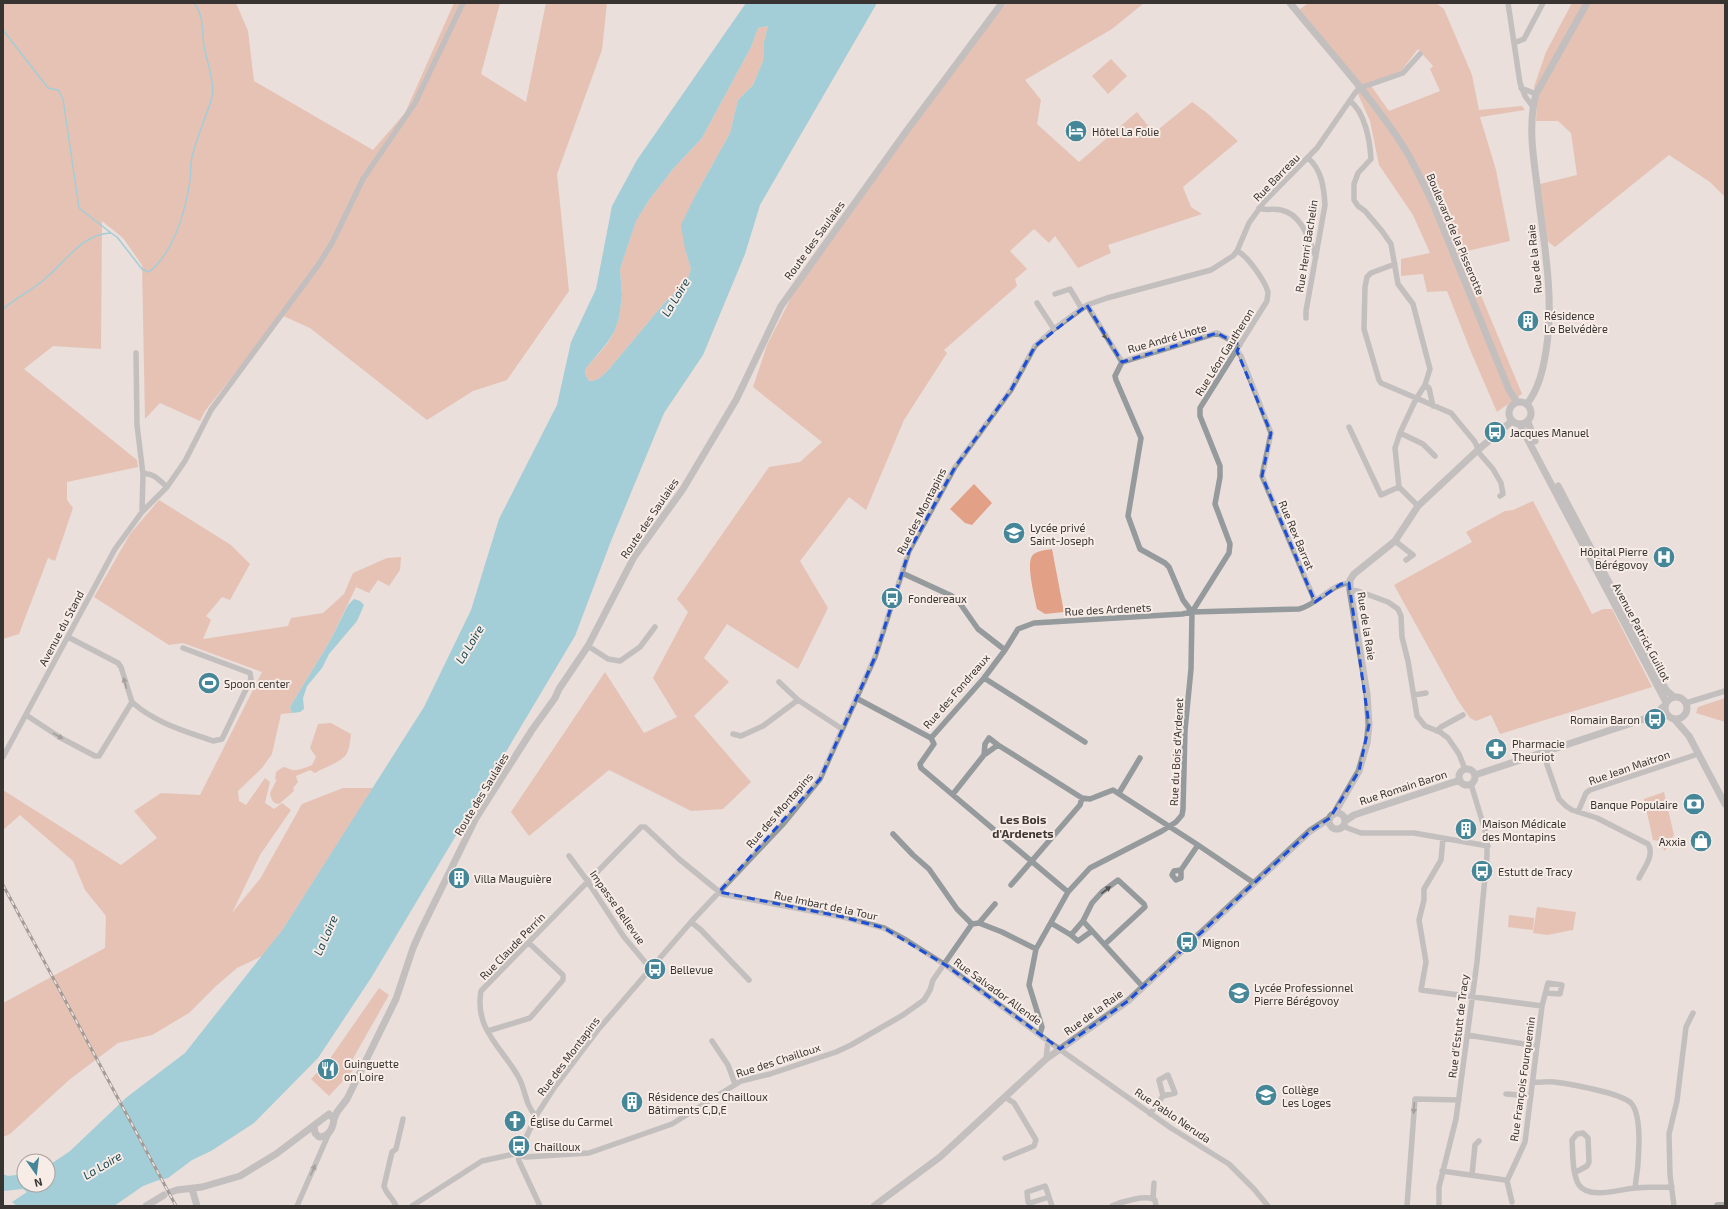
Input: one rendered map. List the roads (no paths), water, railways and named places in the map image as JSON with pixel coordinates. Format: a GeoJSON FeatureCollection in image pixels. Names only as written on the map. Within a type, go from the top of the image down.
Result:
{"type":"FeatureCollection","features":[{"type":"Feature","properties":{"kind":"main road"},"geometry":{"type":"LineString","coordinates":[[1719,1206],[1725,1204]]}},
{"type":"Feature","properties":{"kind":"street","name":"Avenue du Stand"},"geometry":{"type":"LineString","coordinates":[[3,758],[115,549],[142,512],[167,487],[185,461],[211,410],[319,264],[332,243],[363,179],[415,104],[463,3]]}},
{"type":"Feature","properties":{"kind":"street","name":"Route des Saulaies"},"geometry":{"type":"LineString","coordinates":[[332,1117],[347,1099],[396,999],[413,948],[476,818],[532,730],[555,698],[559,688],[588,646],[634,557],[683,489],[736,400],[781,306],[971,42],[1002,3]]}},
{"type":"Feature","properties":{"kind":"street","name":"Boulevard de la Pisserotte"},"geometry":{"type":"LineString","coordinates":[[1290,3],[1360,88],[1405,149],[1432,201],[1514,404]]}},
{"type":"Feature","properties":{"kind":"street"},"geometry":{"type":"LineString","coordinates":[[1508,3],[1521,88],[1533,107]]}},
{"type":"Feature","properties":{"kind":"street"},"geometry":{"type":"LineString","coordinates":[[1514,43],[1524,38],[1543,3]]}},
{"type":"Feature","properties":{"kind":"street","name":"Rue de la Raie"},"geometry":{"type":"LineString","coordinates":[[1527,404],[1543,372],[1548,340],[1550,304],[1532,132],[1533,107],[1536,94],[1587,3]]}},
{"type":"Feature","properties":{"kind":"street"},"geometry":{"type":"LineString","coordinates":[[1360,88],[1403,73],[1420,54]]}},
{"type":"Feature","properties":{"kind":"street","name":"Rue Barreau"},"geometry":{"type":"LineString","coordinates":[[1238,251],[1249,223],[1259,208],[1317,148],[1360,88]]}},
{"type":"Feature","properties":{"kind":"street"},"geometry":{"type":"LineString","coordinates":[[1521,88],[1536,94]]}},
{"type":"Feature","properties":{"kind":"street"},"geometry":{"type":"LineString","coordinates":[[1350,101],[1356,106],[1369,137],[1371,159],[1358,173],[1354,184],[1354,200],[1382,230],[1391,244],[1398,284],[1412,304],[1430,369],[1425,385],[1416,399],[1400,433],[1395,448],[1398,487],[1418,506]]}},
{"type":"Feature","properties":{"kind":"street","name":"Rue Henri Bachelin"},"geometry":{"type":"LineString","coordinates":[[1306,318],[1325,205],[1324,189],[1318,171],[1308,158]]}},
{"type":"Feature","properties":{"kind":"street"},"geometry":{"type":"LineString","coordinates":[[1259,208],[1285,210],[1294,216],[1304,229],[1316,257]]}},
{"type":"Feature","properties":{"kind":"street"},"geometry":{"type":"LineString","coordinates":[[1084,307],[1107,298],[1211,270],[1233,256],[1238,251]]}},
{"type":"Feature","properties":{"kind":"street","name":"Rue Léon Gautheron"},"geometry":{"type":"LineString","coordinates":[[1192,612],[1229,553],[1230,544],[1215,504],[1220,477],[1220,466],[1200,416],[1200,408],[1267,301],[1268,293],[1263,280],[1243,254],[1238,251]]}},
{"type":"Feature","properties":{"kind":"street"},"geometry":{"type":"LineString","coordinates":[[1395,264],[1375,271],[1367,277],[1364,299],[1364,329],[1381,383],[1451,413],[1475,442],[1501,483],[1503,494],[1500,496]]}},
{"type":"Feature","properties":{"kind":"street"},"geometry":{"type":"LineString","coordinates":[[1055,294],[1070,288],[1122,362],[1115,376],[1141,438],[1128,516],[1140,549],[1165,563],[1169,567],[1183,600],[1192,612]]}},
{"type":"Feature","properties":{"kind":"street"},"geometry":{"type":"LineString","coordinates":[[1037,303],[1054,329]]}},
{"type":"Feature","properties":{"kind":"street","name":"Rue des Montapins"},"geometry":{"type":"LineString","coordinates":[[518,1155],[536,1116],[554,1088],[597,1031],[691,922],[784,823],[820,779],[875,657],[909,551],[955,467],[1011,390],[1035,346],[1054,329],[1084,307]]}},
{"type":"Feature","properties":{"kind":"street","name":"Rue André Lhote"},"geometry":{"type":"LineString","coordinates":[[1122,362],[1217,334],[1240,345]]}},
{"type":"Feature","properties":{"kind":"street","name":"Rue Rex Barrat"},"geometry":{"type":"LineString","coordinates":[[1237,351],[1241,356],[1271,433],[1262,476],[1315,601]]}},
{"type":"Feature","properties":{"kind":"street"},"geometry":{"type":"LineString","coordinates":[[136,353],[138,425],[143,474],[142,512]]}},
{"type":"Feature","properties":{"kind":"street"},"geometry":{"type":"LineString","coordinates":[[1425,385],[1429,388],[1433,406]]}},
{"type":"Feature","properties":{"kind":"street"},"geometry":{"type":"LineString","coordinates":[[1514,404],[1527,404],[1532,413],[1528,422],[1520,425],[1512,421],[1509,413],[1514,404]]}},
{"type":"Feature","properties":{"kind":"street","name":"Rue de la Raie"},"geometry":{"type":"LineString","coordinates":[[1340,803],[1359,771],[1367,743],[1369,725],[1367,694],[1350,587],[1354,574],[1395,541],[1418,506],[1479,449],[1512,421]]}},
{"type":"Feature","properties":{"kind":"street","name":"Avenue Patrick Guillot"},"geometry":{"type":"LineString","coordinates":[[1528,422],[1534,439],[1662,683],[1667,691],[1674,697]]}},
{"type":"Feature","properties":{"kind":"street","name":"Avenue Patrick Guillot"},"geometry":{"type":"LineString","coordinates":[[1520,425],[1665,703]]}},
{"type":"Feature","properties":{"kind":"street"},"geometry":{"type":"LineString","coordinates":[[1349,427],[1381,495],[1398,487]]}},
{"type":"Feature","properties":{"kind":"street"},"geometry":{"type":"LineString","coordinates":[[1400,433],[1423,444],[1435,456]]}},
{"type":"Feature","properties":{"kind":"street"},"geometry":{"type":"LineString","coordinates":[[143,474],[148,473],[152,475],[167,487]]}},
{"type":"Feature","properties":{"kind":"street"},"geometry":{"type":"LineString","coordinates":[[1395,541],[1413,555],[1406,560]]}},
{"type":"Feature","properties":{"kind":"street"},"geometry":{"type":"LineString","coordinates":[[902,573],[952,596],[959,602],[978,629],[1005,650]]}},
{"type":"Feature","properties":{"kind":"street","name":"Rue des Ardenets"},"geometry":{"type":"LineString","coordinates":[[1005,650],[1018,629],[1034,623],[1182,614],[1192,612],[1299,609],[1307,607],[1341,584],[1350,587]]}},
{"type":"Feature","properties":{"kind":"street"},"geometry":{"type":"LineString","coordinates":[[1350,587],[1388,602],[1394,605],[1400,612],[1402,637],[1418,716],[1425,726],[1445,735],[1453,744],[1465,769],[1472,771],[1475,775],[1475,780],[1471,784],[1465,785],[1460,780],[1461,772],[1465,769]]}},
{"type":"Feature","properties":{"kind":"street","name":"Rue du Bois d'Ardenet"},"geometry":{"type":"LineString","coordinates":[[1040,1034],[1042,1027],[1030,985],[1036,949],[1068,892],[1090,868],[1162,831],[1176,822],[1184,810],[1185,730],[1191,669],[1192,612]]}},
{"type":"Feature","properties":{"kind":"street"},"geometry":{"type":"LineString","coordinates":[[588,646],[608,659],[620,661],[640,647],[655,627]]}},
{"type":"Feature","properties":{"kind":"street"},"geometry":{"type":"LineString","coordinates":[[68,637],[118,663],[121,667],[132,702],[152,718],[213,741],[222,739],[251,679],[251,676],[250,674],[183,648]]}},
{"type":"Feature","properties":{"kind":"street","name":"Rue des Fondreaux"},"geometry":{"type":"LineString","coordinates":[[856,698],[931,738],[984,678],[1005,650]]}},
{"type":"Feature","properties":{"kind":"street"},"geometry":{"type":"LineString","coordinates":[[984,678],[1085,742]]}},
{"type":"Feature","properties":{"kind":"street"},"geometry":{"type":"LineString","coordinates":[[779,682],[798,700],[842,729]]}},
{"type":"Feature","properties":{"kind":"street"},"geometry":{"type":"LineString","coordinates":[[1686,703],[1725,691]]}},
{"type":"Feature","properties":{"kind":"street"},"geometry":{"type":"LineString","coordinates":[[1414,695],[1426,693]]}},
{"type":"Feature","properties":{"kind":"street"},"geometry":{"type":"LineString","coordinates":[[1653,716],[1665,703],[1674,697],[1681,698],[1686,703],[1685,720],[1690,736],[1725,804]]}},
{"type":"Feature","properties":{"kind":"street"},"geometry":{"type":"LineString","coordinates":[[733,734],[741,736],[762,726],[798,700]]}},
{"type":"Feature","properties":{"kind":"street"},"geometry":{"type":"LineString","coordinates":[[26,715],[61,738],[95,756],[99,756],[132,702]]}},
{"type":"Feature","properties":{"kind":"street"},"geometry":{"type":"LineString","coordinates":[[1665,703],[1665,712],[1690,736]]}},
{"type":"Feature","properties":{"kind":"street"},"geometry":{"type":"LineString","coordinates":[[1475,775],[1653,716],[1672,719],[1682,718],[1686,713]]}},
{"type":"Feature","properties":{"kind":"street"},"geometry":{"type":"LineString","coordinates":[[1437,731],[1441,727],[1463,715]]}},
{"type":"Feature","properties":{"kind":"street"},"geometry":{"type":"LineString","coordinates":[[931,738],[934,744],[920,764],[921,768],[1068,892]]}},
{"type":"Feature","properties":{"kind":"street"},"geometry":{"type":"LineString","coordinates":[[984,755],[985,744],[989,738],[1082,798],[1090,800],[1113,790],[1254,883]]}},
{"type":"Feature","properties":{"kind":"street"},"geometry":{"type":"LineString","coordinates":[[953,794],[984,755],[998,744]]}},
{"type":"Feature","properties":{"kind":"street"},"geometry":{"type":"LineString","coordinates":[[1543,753],[1559,799],[1566,806],[1578,812],[1597,818],[1648,844],[1650,848],[1650,855],[1639,878]]}},
{"type":"Feature","properties":{"kind":"street","name":"Rue Jean Maitron"},"geometry":{"type":"LineString","coordinates":[[1578,812],[1586,793],[1590,790],[1698,754]]}},
{"type":"Feature","properties":{"kind":"street"},"geometry":{"type":"LineString","coordinates":[[1119,793],[1140,758]]}},
{"type":"Feature","properties":{"kind":"street","name":"Rue Romain Baron"},"geometry":{"type":"LineString","coordinates":[[1339,818],[1354,815],[1460,780]]}},
{"type":"Feature","properties":{"kind":"street"},"geometry":{"type":"LineString","coordinates":[[1339,818],[1361,833],[1414,833],[1488,844],[1471,784]]}},
{"type":"Feature","properties":{"kind":"street"},"geometry":{"type":"LineString","coordinates":[[1012,884],[1080,805],[1082,798]]}},
{"type":"Feature","properties":{"kind":"street"},"geometry":{"type":"LineString","coordinates":[[1340,803],[1347,813],[1354,815]]}},
{"type":"Feature","properties":{"kind":"street"},"geometry":{"type":"LineString","coordinates":[[1317,826],[1332,826],[1336,828],[1339,818],[1340,803]]}},
{"type":"Feature","properties":{"kind":"street"},"geometry":{"type":"LineString","coordinates":[[1332,826],[1339,818]]}},
{"type":"Feature","properties":{"kind":"street","name":"Rue de la Raie"},"geometry":{"type":"LineString","coordinates":[[874,1206],[940,1156],[1046,1059],[1128,1001],[1310,831],[1317,826],[1339,818]]}},
{"type":"Feature","properties":{"kind":"street","name":"Rue Claude Perrin"},"geometry":{"type":"LineString","coordinates":[[536,1116],[530,1110],[522,1084],[516,1072],[494,1043],[488,1031],[482,1017],[479,1002],[481,991],[641,827],[645,827],[679,859],[719,892]]}},
{"type":"Feature","properties":{"kind":"street"},"geometry":{"type":"LineString","coordinates":[[893,834],[929,869],[957,909],[972,924],[979,922],[995,904]]}},
{"type":"Feature","properties":{"kind":"street","name":"Rue François Fourquemin"},"geometry":{"type":"LineString","coordinates":[[1444,838],[1441,860],[1424,889],[1423,903],[1419,920],[1426,962],[1421,990],[1542,1006]]}},
{"type":"Feature","properties":{"kind":"street","name":"Rue d'Estutt de Tracy"},"geometry":{"type":"LineString","coordinates":[[1439,1206],[1439,1187],[1442,1171],[1456,1119],[1459,1100],[1485,887],[1488,844]]}},
{"type":"Feature","properties":{"kind":"street"},"geometry":{"type":"LineString","coordinates":[[1180,870],[1198,845]]}},
{"type":"Feature","properties":{"kind":"street","name":"Impasse Bellevue"},"geometry":{"type":"LineString","coordinates":[[568,856],[577,865],[624,937],[651,969]]}},
{"type":"Feature","properties":{"kind":"street"},"geometry":{"type":"LineString","coordinates":[[1071,935],[1083,921],[1092,903],[1102,892],[1118,880],[1144,904],[1144,907],[1105,944]]}},
{"type":"Feature","properties":{"kind":"street","name":"Rue Imbart de la Tour"},"geometry":{"type":"LineString","coordinates":[[719,892],[722,894],[843,917],[880,927],[906,940],[944,964]]}},
{"type":"Feature","properties":{"kind":"street"},"geometry":{"type":"LineString","coordinates":[[1083,921],[1143,987]]}},
{"type":"Feature","properties":{"kind":"street"},"geometry":{"type":"LineString","coordinates":[[691,922],[701,930],[749,980]]}},
{"type":"Feature","properties":{"kind":"street"},"geometry":{"type":"LineString","coordinates":[[979,922],[1036,949]]}},
{"type":"Feature","properties":{"kind":"street"},"geometry":{"type":"LineString","coordinates":[[1051,923],[1078,941],[1092,931]]}},
{"type":"Feature","properties":{"kind":"street","name":"Rue des Chailloux"},"geometry":{"type":"LineString","coordinates":[[518,1155],[526,1157],[595,1151],[672,1124],[735,1084],[836,1052],[851,1045],[924,1000],[930,990],[933,980],[972,924]]}},
{"type":"Feature","properties":{"kind":"street"},"geometry":{"type":"LineString","coordinates":[[488,1031],[530,1018],[563,980],[563,975],[529,943]]}},
{"type":"Feature","properties":{"kind":"street","name":"Rue Salvador Allende"},"geometry":{"type":"LineString","coordinates":[[944,964],[1060,1049]]}},
{"type":"Feature","properties":{"kind":"street","name":"Rue François Fourquemin"},"geometry":{"type":"LineString","coordinates":[[1507,1181],[1525,1142],[1542,1006],[1546,993]]}},
{"type":"Feature","properties":{"kind":"street"},"geometry":{"type":"LineString","coordinates":[[1674,1206],[1669,1134],[1677,1101],[1686,1027],[1693,1013]]}},
{"type":"Feature","properties":{"kind":"street"},"geometry":{"type":"LineString","coordinates":[[1467,1035],[1537,1046]]}},
{"type":"Feature","properties":{"kind":"street"},"geometry":{"type":"LineString","coordinates":[[712,1041],[728,1065],[735,1084]]}},
{"type":"Feature","properties":{"kind":"street"},"geometry":{"type":"LineString","coordinates":[[1046,1059],[1048,1041]]}},
{"type":"Feature","properties":{"kind":"street","name":"Rue Pablo Neruda"},"geometry":{"type":"LineString","coordinates":[[1060,1049],[1150,1114],[1237,1170],[1268,1206]]}},
{"type":"Feature","properties":{"kind":"street"},"geometry":{"type":"LineString","coordinates":[[1533,1082],[1568,1084],[1617,1095],[1631,1103],[1637,1114],[1639,1140],[1638,1168],[1635,1188]]}},
{"type":"Feature","properties":{"kind":"street"},"geometry":{"type":"LineString","coordinates":[[1506,1094],[1531,1096]]}},
{"type":"Feature","properties":{"kind":"street"},"geometry":{"type":"LineString","coordinates":[[1150,1114],[1163,1096]]}},
{"type":"Feature","properties":{"kind":"street"},"geometry":{"type":"LineString","coordinates":[[1005,1097],[1014,1103],[1036,1140],[1034,1146],[1005,1158]]}},
{"type":"Feature","properties":{"kind":"street"},"geometry":{"type":"LineString","coordinates":[[1407,1206],[1415,1099],[1459,1100]]}},
{"type":"Feature","properties":{"kind":"street"},"geometry":{"type":"LineString","coordinates":[[171,1192],[192,1189],[240,1176],[276,1154],[298,1137],[315,1130],[332,1117]]}},
{"type":"Feature","properties":{"kind":"street"},"geometry":{"type":"LineString","coordinates":[[297,1206],[329,1133],[332,1117]]}},
{"type":"Feature","properties":{"kind":"street"},"geometry":{"type":"LineString","coordinates":[[396,1206],[384,1186],[392,1152],[396,1149],[403,1119]]}},
{"type":"Feature","properties":{"kind":"street"},"geometry":{"type":"LineString","coordinates":[[315,1130],[319,1137],[326,1136],[329,1133]]}},
{"type":"Feature","properties":{"kind":"street"},"geometry":{"type":"LineString","coordinates":[[1576,1172],[1587,1166],[1589,1162],[1588,1138],[1583,1133],[1577,1134],[1572,1140],[1576,1172],[1579,1186],[1587,1191],[1605,1193],[1635,1188],[1672,1187]]}},
{"type":"Feature","properties":{"kind":"street"},"geometry":{"type":"LineString","coordinates":[[1472,1175],[1475,1145],[1479,1141]]}},
{"type":"Feature","properties":{"kind":"street"},"geometry":{"type":"LineString","coordinates":[[412,1206],[482,1161],[514,1154],[518,1155],[519,1161],[540,1206]]}},
{"type":"Feature","properties":{"kind":"street"},"geometry":{"type":"LineString","coordinates":[[1442,1171],[1507,1181],[1512,1202]]}},
{"type":"Feature","properties":{"kind":"street"},"geometry":{"type":"LineString","coordinates":[[1154,1183],[1153,1198],[1156,1206]]}},
{"type":"Feature","properties":{"kind":"street"},"geometry":{"type":"LineString","coordinates":[[192,1189],[197,1206]]}},
{"type":"Feature","properties":{"kind":"street"},"geometry":{"type":"LineString","coordinates":[[146,1206],[162,1196]]}},
{"type":"Feature","properties":{"kind":"street"},"geometry":{"type":"LineString","coordinates":[[1049,1197],[1052,1206]]}},
{"type":"Feature","properties":{"kind":"street"},"geometry":{"type":"LineString","coordinates":[[1112,1206],[1131,1200],[1153,1198]]}},
{"type":"Feature","properties":{"kind":"water","name":"La Loire"},"geometry":{"type":"Polygon","coordinates":[[[746,3],[877,3],[760,205],[745,254],[703,355],[664,413],[611,541],[575,636],[371,978],[318,1058],[254,1123],[211,1151],[192,1160],[168,1178],[143,1186],[114,1206],[17,1206],[12,1202],[26,1193],[56,1193],[56,1161],[70,1151],[127,1097],[185,1053],[283,929],[424,707],[471,610],[499,519],[557,405],[571,342],[596,289],[612,206],[637,160],[746,3]],[[768,26],[758,28],[751,47],[702,138],[673,169],[649,200],[636,221],[620,269],[622,296],[619,318],[614,332],[607,343],[586,368],[585,374],[589,381],[598,379],[610,368],[666,301],[687,281],[691,269],[685,249],[681,225],[695,196],[730,133],[738,100],[753,85],[763,61],[764,42],[768,26]]]}},
{"type":"Feature","properties":{"kind":"water"},"geometry":{"type":"Polygon","coordinates":[[[354,599],[360,601],[364,605],[357,621],[329,654],[322,668],[307,686],[303,698],[304,709],[300,712],[292,713],[290,707],[330,641],[348,605],[354,599]]]}},
{"type":"Feature","properties":{"kind":"water"},"geometry":{"type":"Polygon","coordinates":[[[3,1174],[8,1176],[16,1175],[16,1190],[3,1191],[3,1174]]]}},
{"type":"Feature","properties":{"kind":"waterway"},"geometry":{"type":"LineString","coordinates":[[3,309],[41,282],[75,250],[91,238],[111,233],[117,237],[142,269],[149,272],[166,253],[182,218],[190,181],[192,157],[213,93],[211,75],[204,46],[200,13],[194,3]]}},
{"type":"Feature","properties":{"kind":"waterway"},"geometry":{"type":"LineString","coordinates":[[3,30],[48,88],[58,90],[63,99],[79,208],[111,233]]}},
{"type":"Feature","properties":{"kind":"railway"},"geometry":{"type":"LineString","coordinates":[[3,885],[176,1206]]}},
{"type":"Feature","properties":{"kind":"place","name":"Hôtel La Folie"},"geometry":{"type":"Point","coordinates":[1076,131]}},
{"type":"Feature","properties":{"kind":"place","name":"Résidence Le Belvédère"},"geometry":{"type":"Point","coordinates":[1528,321]}},
{"type":"Feature","properties":{"kind":"place","name":"Jacques Manuel"},"geometry":{"type":"Point","coordinates":[1495,432]}},
{"type":"Feature","properties":{"kind":"place","name":"Lycée privé Saint-Joseph"},"geometry":{"type":"Point","coordinates":[1014,533]}},
{"type":"Feature","properties":{"kind":"place","name":"Hôpital Pierre Bérégovoy"},"geometry":{"type":"Point","coordinates":[1664,557]}},
{"type":"Feature","properties":{"kind":"place","name":"Fondereaux"},"geometry":{"type":"Point","coordinates":[892,598]}},
{"type":"Feature","properties":{"kind":"place","name":"Spoon center"},"geometry":{"type":"Point","coordinates":[209,683]}},
{"type":"Feature","properties":{"kind":"place","name":"Romain Baron"},"geometry":{"type":"Point","coordinates":[1655,719]}},
{"type":"Feature","properties":{"kind":"place","name":"Pharmacie Theuriot"},"geometry":{"type":"Point","coordinates":[1496,749]}},
{"type":"Feature","properties":{"kind":"place","name":"Banque Populaire"},"geometry":{"type":"Point","coordinates":[1694,804]}},
{"type":"Feature","properties":{"kind":"place","name":"Maison Médicale des Montapins"},"geometry":{"type":"Point","coordinates":[1466,829]}},
{"type":"Feature","properties":{"kind":"place","name":"Axxia"},"geometry":{"type":"Point","coordinates":[1701,841]}},
{"type":"Feature","properties":{"kind":"place","name":"Estutt de Tracy"},"geometry":{"type":"Point","coordinates":[1482,871]}},
{"type":"Feature","properties":{"kind":"place","name":"Villa Mauguière"},"geometry":{"type":"Point","coordinates":[459,878]}},
{"type":"Feature","properties":{"kind":"place","name":"Mignon"},"geometry":{"type":"Point","coordinates":[1187,942]}},
{"type":"Feature","properties":{"kind":"place","name":"Bellevue"},"geometry":{"type":"Point","coordinates":[655,969]}},
{"type":"Feature","properties":{"kind":"place","name":"Lycée Professionnel Pierre Bérégovoy"},"geometry":{"type":"Point","coordinates":[1239,993]}},
{"type":"Feature","properties":{"kind":"place","name":"Guinguette on Loire"},"geometry":{"type":"Point","coordinates":[328,1069]}},
{"type":"Feature","properties":{"kind":"place","name":"Collège Les Loges"},"geometry":{"type":"Point","coordinates":[1266,1095]}},
{"type":"Feature","properties":{"kind":"place","name":"Résidence des Chailloux Bâtiments C,D,E"},"geometry":{"type":"Point","coordinates":[632,1102]}},
{"type":"Feature","properties":{"kind":"place","name":"Église du Carmel"},"geometry":{"type":"Point","coordinates":[515,1121]}},
{"type":"Feature","properties":{"kind":"place","name":"Chailloux"},"geometry":{"type":"Point","coordinates":[519,1146]}},
{"type":"Feature","properties":{"kind":"district","name":"Les Bois d'Ardenets"},"geometry":{"type":"Point","coordinates":[1023,826]}}]}
